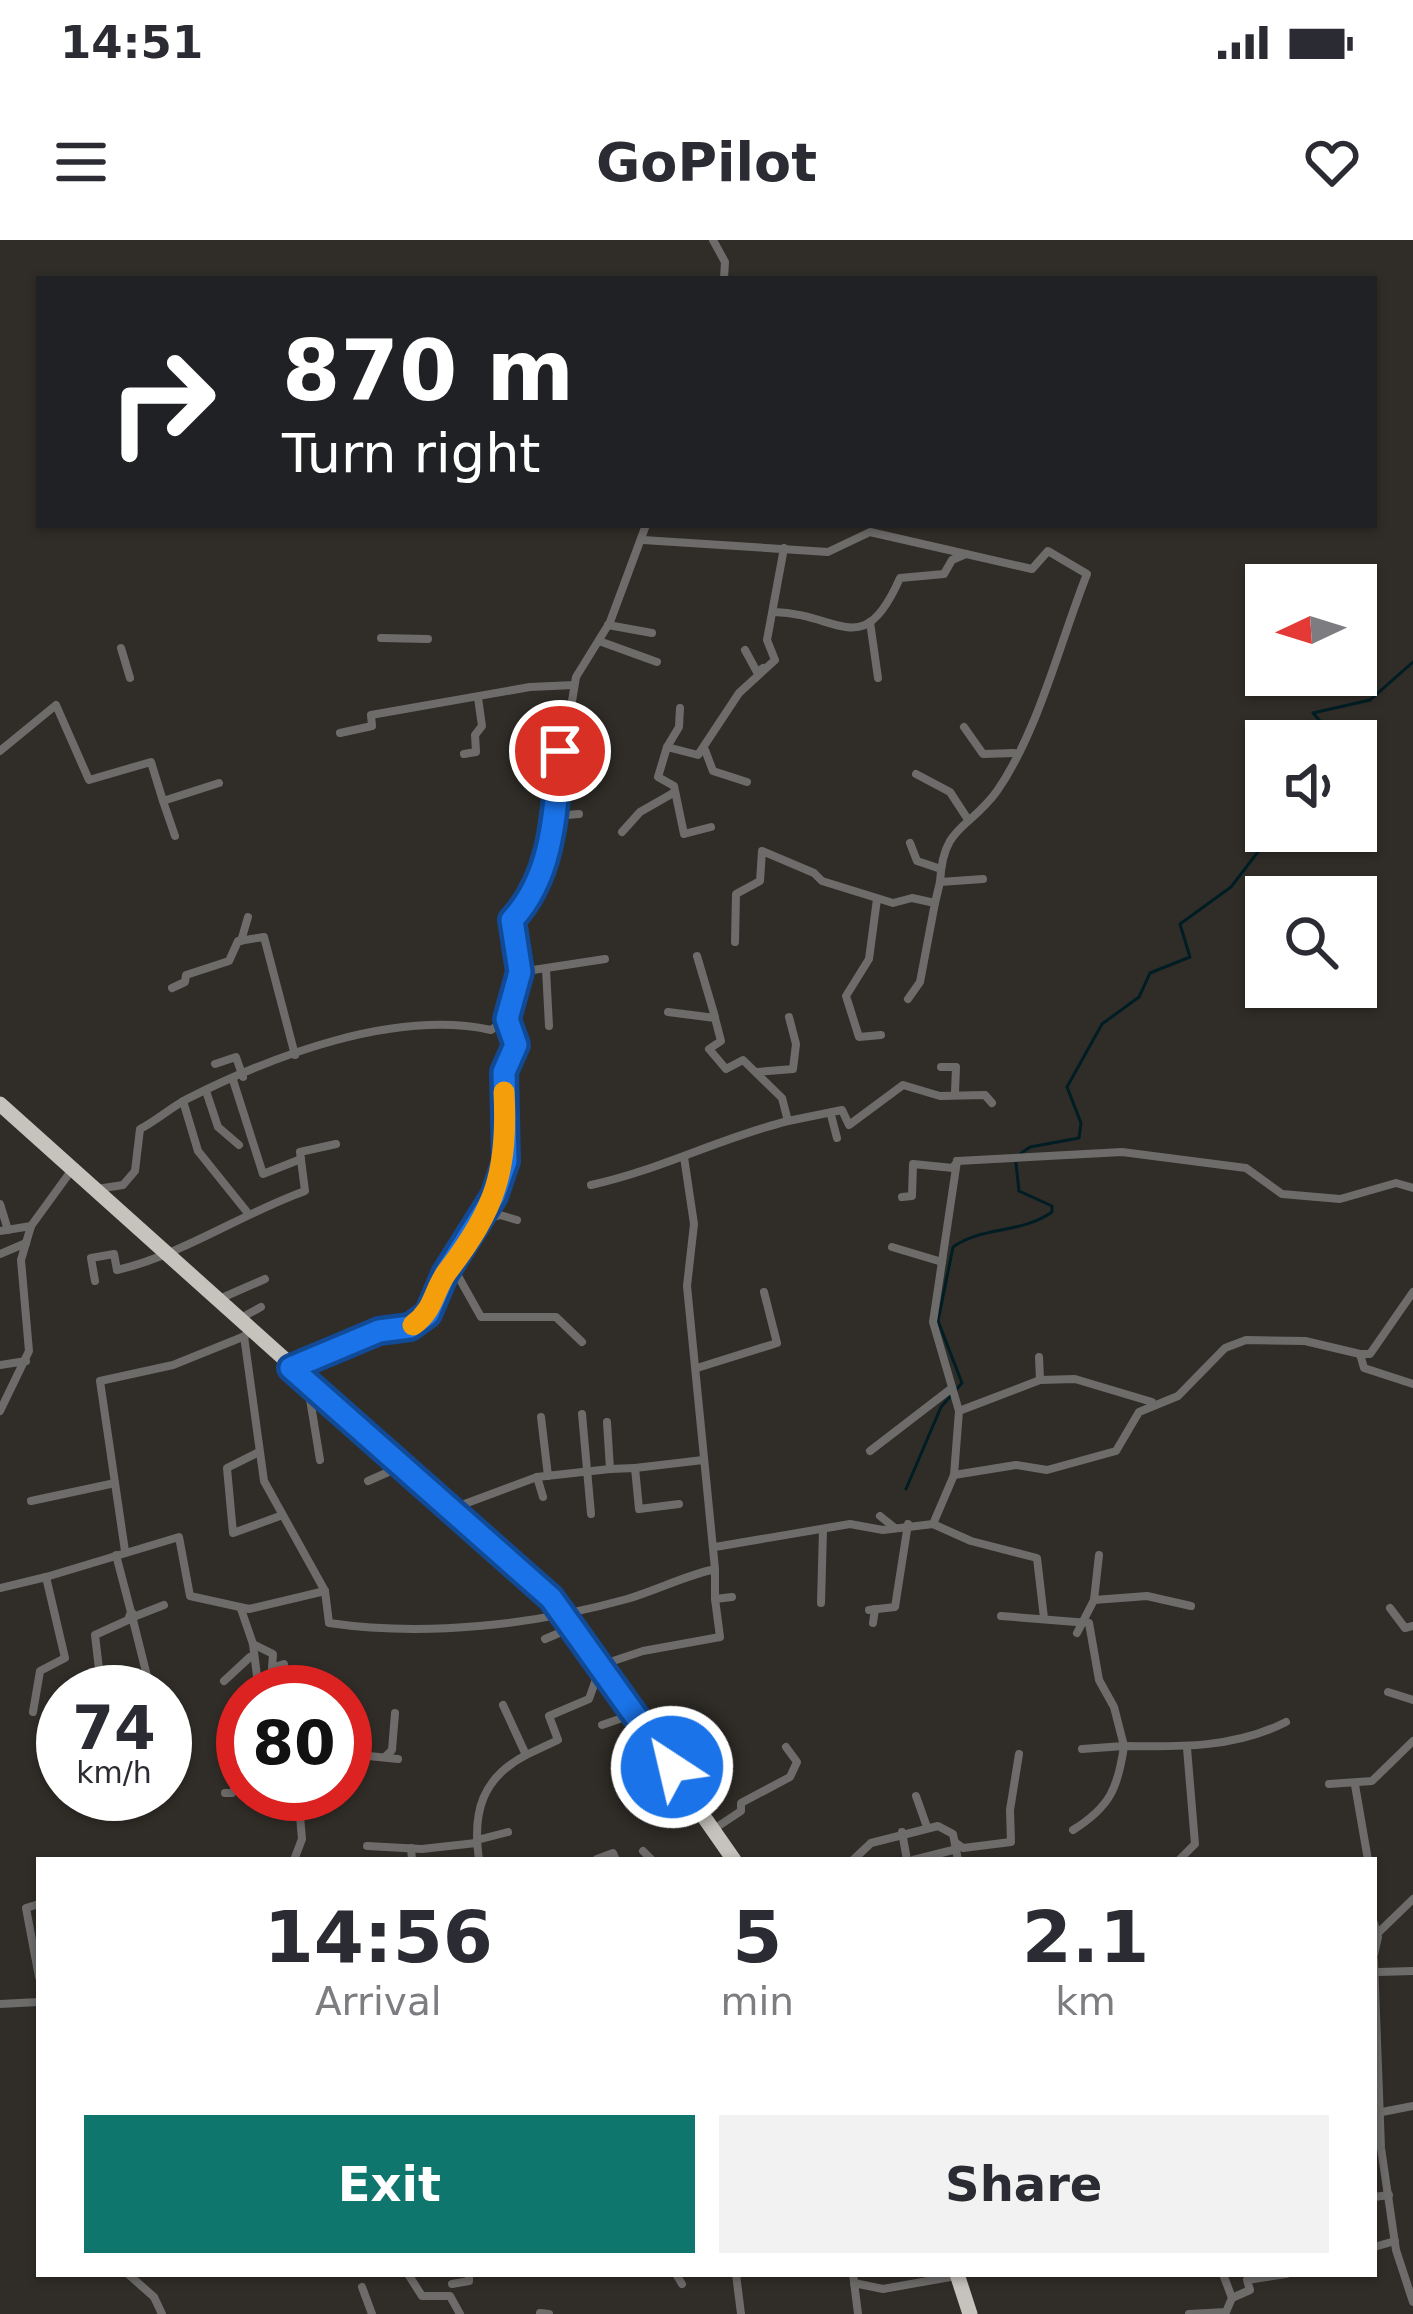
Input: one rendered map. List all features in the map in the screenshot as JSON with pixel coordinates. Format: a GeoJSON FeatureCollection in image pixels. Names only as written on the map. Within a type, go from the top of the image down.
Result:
{"type":"FeatureCollection","features":[{"type":"Feature","properties":{"kind":"highway"},"geometry":{"type":"LineString","coordinates":[[0,1104],[568,1621],[730,1857]]}},
{"type":"Feature","properties":{"kind":"highway"},"geometry":{"type":"LineString","coordinates":[[958,2277],[970,2314]]}},
{"type":"Feature","properties":{"kind":"street"},"geometry":{"type":"LineString","coordinates":[[713,240],[725,262],[724,276]]}},
{"type":"Feature","properties":{"kind":"street"},"geometry":{"type":"LineString","coordinates":[[291,1368],[379,1331],[410,1327],[428,1314],[445,1274],[479,1222],[506,1161],[504,1072],[516,1045],[507,1019],[520,972],[512,920],[540,880],[574,685],[608,625],[646,528]]}},
{"type":"Feature","properties":{"kind":"street"},"geometry":{"type":"LineString","coordinates":[[644,540],[706,548],[828,552],[870,532],[1033,568],[1048,551],[1087,574],[1026,737],[996,792],[947,838],[920,982],[908,999]]}},
{"type":"Feature","properties":{"kind":"street"},"geometry":{"type":"LineString","coordinates":[[746,650],[757,672],[775,660],[767,640],[784,548]]}},
{"type":"Feature","properties":{"kind":"street"},"geometry":{"type":"LineString","coordinates":[[774,612],[794,612],[843,629],[870,622],[888,610],[900,578],[944,574],[952,560],[966,554]]}},
{"type":"Feature","properties":{"kind":"street"},"geometry":{"type":"LineString","coordinates":[[870,622],[878,678]]}},
{"type":"Feature","properties":{"kind":"street"},"geometry":{"type":"LineString","coordinates":[[608,625],[652,633]]}},
{"type":"Feature","properties":{"kind":"street"},"geometry":{"type":"LineString","coordinates":[[385,638],[425,639]]}},
{"type":"Feature","properties":{"kind":"street"},"geometry":{"type":"LineString","coordinates":[[599,641],[657,662]]}},
{"type":"Feature","properties":{"kind":"street"},"geometry":{"type":"LineString","coordinates":[[122,648],[130,678]]}},
{"type":"Feature","properties":{"kind":"street"},"geometry":{"type":"LineString","coordinates":[[668,747],[698,755],[705,750],[721,716],[769,664]]}},
{"type":"Feature","properties":{"kind":"street"},"geometry":{"type":"LineString","coordinates":[[340,733],[372,726],[371,715],[574,685]]}},
{"type":"Feature","properties":{"kind":"street"},"geometry":{"type":"LineString","coordinates":[[464,754],[476,752],[475,735],[482,726],[478,698]]}},
{"type":"Feature","properties":{"kind":"street"},"geometry":{"type":"LineString","coordinates":[[0,751],[56,705],[88,780],[151,762],[175,836]]}},
{"type":"Feature","properties":{"kind":"street"},"geometry":{"type":"LineString","coordinates":[[680,708],[658,777],[675,792],[684,834],[711,827]]}},
{"type":"Feature","properties":{"kind":"street"},"geometry":{"type":"LineString","coordinates":[[964,727],[983,754],[1014,753]]}},
{"type":"Feature","properties":{"kind":"street"},"geometry":{"type":"LineString","coordinates":[[705,750],[713,772],[747,782]]}},
{"type":"Feature","properties":{"kind":"street"},"geometry":{"type":"LineString","coordinates":[[916,774],[950,792],[968,818]]}},
{"type":"Feature","properties":{"kind":"street"},"geometry":{"type":"LineString","coordinates":[[163,801],[219,783]]}},
{"type":"Feature","properties":{"kind":"street"},"geometry":{"type":"LineString","coordinates":[[622,832],[640,812],[675,792]]}},
{"type":"Feature","properties":{"kind":"street"},"geometry":{"type":"LineString","coordinates":[[553,816],[579,814]]}},
{"type":"Feature","properties":{"kind":"street"},"geometry":{"type":"LineString","coordinates":[[910,843],[917,861],[940,869]]}},
{"type":"Feature","properties":{"kind":"street"},"geometry":{"type":"LineString","coordinates":[[735,942],[736,894],[760,881],[762,851],[814,873],[821,881],[877,898],[935,903]]}},
{"type":"Feature","properties":{"kind":"street"},"geometry":{"type":"LineString","coordinates":[[940,882],[982,879]]}},
{"type":"Feature","properties":{"kind":"street"},"geometry":{"type":"LineString","coordinates":[[877,898],[868,959],[846,996],[859,1037],[881,1035]]}},
{"type":"Feature","properties":{"kind":"street"},"geometry":{"type":"LineString","coordinates":[[172,988],[185,982],[186,975],[229,961],[242,941],[248,917]]}},
{"type":"Feature","properties":{"kind":"street"},"geometry":{"type":"LineString","coordinates":[[242,941],[263,937],[295,1055]]}},
{"type":"Feature","properties":{"kind":"street"},"geometry":{"type":"LineString","coordinates":[[697,956],[722,1041],[709,1048],[726,1069],[743,1060],[782,1098],[788,1120]]}},
{"type":"Feature","properties":{"kind":"street"},"geometry":{"type":"LineString","coordinates":[[520,972],[605,959]]}},
{"type":"Feature","properties":{"kind":"street"},"geometry":{"type":"LineString","coordinates":[[545,970],[549,1026]]}},
{"type":"Feature","properties":{"kind":"street"},"geometry":{"type":"LineString","coordinates":[[668,1012],[715,1018]]}},
{"type":"Feature","properties":{"kind":"street"},"geometry":{"type":"LineString","coordinates":[[755,1072],[793,1069],[796,1044],[789,1018]]}},
{"type":"Feature","properties":{"kind":"street"},"geometry":{"type":"LineString","coordinates":[[96,1190],[123,1185],[135,1171],[140,1129],[206,1091],[295,1055],[378,1032],[449,1023],[491,1030],[507,1019]]}},
{"type":"Feature","properties":{"kind":"street"},"geometry":{"type":"LineString","coordinates":[[215,1064],[236,1057],[263,1174],[301,1159]]}},
{"type":"Feature","properties":{"kind":"street"},"geometry":{"type":"LineString","coordinates":[[941,1067],[956,1067],[955,1091]]}},
{"type":"Feature","properties":{"kind":"street"},"geometry":{"type":"LineString","coordinates":[[591,1185],[684,1157],[719,1138],[788,1120],[842,1110],[849,1125],[903,1085],[940,1096],[955,1091],[985,1095],[992,1103]]}},
{"type":"Feature","properties":{"kind":"street"},"geometry":{"type":"LineString","coordinates":[[206,1091],[218,1127],[238,1145]]}},
{"type":"Feature","properties":{"kind":"street"},"geometry":{"type":"LineString","coordinates":[[183,1101],[198,1150],[247,1212]]}},
{"type":"Feature","properties":{"kind":"street"},"geometry":{"type":"LineString","coordinates":[[831,1115],[837,1138]]}},
{"type":"Feature","properties":{"kind":"street"},"geometry":{"type":"LineString","coordinates":[[95,1281],[91,1258],[113,1254],[117,1270],[166,1254],[247,1212],[305,1191],[300,1152],[336,1144]]}},
{"type":"Feature","properties":{"kind":"street"},"geometry":{"type":"LineString","coordinates":[[957,1161],[1122,1152],[1246,1168],[1282,1194],[1340,1199],[1396,1184],[1413,1188]]}},
{"type":"Feature","properties":{"kind":"street"},"geometry":{"type":"LineString","coordinates":[[478,1857],[478,1800],[502,1768],[558,1740],[549,1716],[589,1699],[601,1665],[643,1651],[720,1636],[687,1286],[694,1224],[684,1157]]}},
{"type":"Feature","properties":{"kind":"street"},"geometry":{"type":"LineString","coordinates":[[902,1197],[912,1196],[913,1165],[953,1168],[957,1161]]}},
{"type":"Feature","properties":{"kind":"street"},"geometry":{"type":"LineString","coordinates":[[933,1524],[954,1475],[958,1411],[933,1322],[957,1161]]}},
{"type":"Feature","properties":{"kind":"street"},"geometry":{"type":"LineString","coordinates":[[0,1411],[26,1361],[20,1278],[31,1226],[72,1170]]}},
{"type":"Feature","properties":{"kind":"street"},"geometry":{"type":"LineString","coordinates":[[0,1204],[4,1230],[31,1226]]}},
{"type":"Feature","properties":{"kind":"street"},"geometry":{"type":"LineString","coordinates":[[479,1222],[500,1215],[517,1220]]}},
{"type":"Feature","properties":{"kind":"street"},"geometry":{"type":"LineString","coordinates":[[0,1254],[26,1243]]}},
{"type":"Feature","properties":{"kind":"street"},"geometry":{"type":"LineString","coordinates":[[892,1246],[943,1262]]}},
{"type":"Feature","properties":{"kind":"street"},"geometry":{"type":"LineString","coordinates":[[453,1268],[481,1317],[556,1317],[582,1342]]}},
{"type":"Feature","properties":{"kind":"street"},"geometry":{"type":"LineString","coordinates":[[217,1300],[265,1279]]}},
{"type":"Feature","properties":{"kind":"street"},"geometry":{"type":"LineString","coordinates":[[696,1368],[777,1343],[764,1292]]}},
{"type":"Feature","properties":{"kind":"street"},"geometry":{"type":"LineString","coordinates":[[954,1475],[1000,1466],[1047,1470],[1116,1451],[1139,1412],[1152,1402],[1178,1396],[1225,1348],[1246,1340],[1305,1342],[1370,1354],[1413,1292]]}},
{"type":"Feature","properties":{"kind":"street"},"geometry":{"type":"LineString","coordinates":[[522,1317],[532,1302]]}},
{"type":"Feature","properties":{"kind":"street"},"geometry":{"type":"LineString","coordinates":[[144,1665],[120,1553],[100,1382],[173,1365],[244,1328],[261,1307]]}},
{"type":"Feature","properties":{"kind":"street"},"geometry":{"type":"LineString","coordinates":[[244,1328],[259,1452],[280,1516],[325,1591],[329,1623],[377,1630],[568,1621],[715,1569]]}},
{"type":"Feature","properties":{"kind":"street"},"geometry":{"type":"LineString","coordinates":[[1360,1354],[1364,1368],[1413,1384]]}},
{"type":"Feature","properties":{"kind":"street"},"geometry":{"type":"LineString","coordinates":[[1039,1357],[1040,1380]]}},
{"type":"Feature","properties":{"kind":"street"},"geometry":{"type":"LineString","coordinates":[[0,1365],[26,1361]]}},
{"type":"Feature","properties":{"kind":"street"},"geometry":{"type":"LineString","coordinates":[[958,1411],[1040,1380],[1075,1379],[1152,1402]]}},
{"type":"Feature","properties":{"kind":"street"},"geometry":{"type":"LineString","coordinates":[[314,1388],[310,1399],[320,1460]]}},
{"type":"Feature","properties":{"kind":"street"},"geometry":{"type":"LineString","coordinates":[[870,1451],[952,1388]]}},
{"type":"Feature","properties":{"kind":"street"},"geometry":{"type":"LineString","coordinates":[[581,1414],[591,1514]]}},
{"type":"Feature","properties":{"kind":"street"},"geometry":{"type":"LineString","coordinates":[[542,1417],[543,1497]]}},
{"type":"Feature","properties":{"kind":"street"},"geometry":{"type":"LineString","coordinates":[[607,1422],[610,1469]]}},
{"type":"Feature","properties":{"kind":"street"},"geometry":{"type":"LineString","coordinates":[[259,1452],[227,1468],[233,1533],[280,1516]]}},
{"type":"Feature","properties":{"kind":"street"},"geometry":{"type":"LineString","coordinates":[[450,1509],[543,1477],[703,1460]]}},
{"type":"Feature","properties":{"kind":"street"},"geometry":{"type":"LineString","coordinates":[[368,1481],[402,1466]]}},
{"type":"Feature","properties":{"kind":"street"},"geometry":{"type":"LineString","coordinates":[[635,1468],[639,1509],[679,1504]]}},
{"type":"Feature","properties":{"kind":"street"},"geometry":{"type":"LineString","coordinates":[[31,1502],[115,1483]]}},
{"type":"Feature","properties":{"kind":"street"},"geometry":{"type":"LineString","coordinates":[[880,1516],[895,1528]]}},
{"type":"Feature","properties":{"kind":"street"},"geometry":{"type":"LineString","coordinates":[[715,1547],[850,1524],[895,1528],[933,1524],[1037,1558],[1044,1618]]}},
{"type":"Feature","properties":{"kind":"street"},"geometry":{"type":"LineString","coordinates":[[873,1623],[872,1609],[897,1609],[908,1524]]}},
{"type":"Feature","properties":{"kind":"street"},"geometry":{"type":"LineString","coordinates":[[821,1603],[823,1529]]}},
{"type":"Feature","properties":{"kind":"street"},"geometry":{"type":"LineString","coordinates":[[0,1588],[179,1537],[187,1594],[241,1609],[325,1591]]}},
{"type":"Feature","properties":{"kind":"street"},"geometry":{"type":"LineString","coordinates":[[1077,1634],[1094,1600],[1099,1555]]}},
{"type":"Feature","properties":{"kind":"street"},"geometry":{"type":"LineString","coordinates":[[33,1712],[40,1671],[65,1658],[64,1634],[46,1577]]}},
{"type":"Feature","properties":{"kind":"street"},"geometry":{"type":"LineString","coordinates":[[1094,1600],[1147,1596],[1191,1606]]}},
{"type":"Feature","properties":{"kind":"street"},"geometry":{"type":"LineString","coordinates":[[715,1599],[732,1597]]}},
{"type":"Feature","properties":{"kind":"street"},"geometry":{"type":"LineString","coordinates":[[131,1612],[136,1616],[164,1604]]}},
{"type":"Feature","properties":{"kind":"street"},"geometry":{"type":"LineString","coordinates":[[1390,1608],[1405,1628],[1413,1626]]}},
{"type":"Feature","properties":{"kind":"street"},"geometry":{"type":"LineString","coordinates":[[241,1609],[253,1644],[253,1665]]}},
{"type":"Feature","properties":{"kind":"street"},"geometry":{"type":"LineString","coordinates":[[99,1665],[95,1635],[128,1620],[131,1612]]}},
{"type":"Feature","properties":{"kind":"street"},"geometry":{"type":"LineString","coordinates":[[1001,1616],[1089,1623],[1099,1680],[1114,1707],[1124,1746],[1119,1784],[1105,1811],[1073,1830]]}},
{"type":"Feature","properties":{"kind":"street"},"geometry":{"type":"LineString","coordinates":[[545,1639],[568,1621]]}},
{"type":"Feature","properties":{"kind":"street"},"geometry":{"type":"LineString","coordinates":[[253,1644],[273,1654],[272,1668],[284,1664]]}},
{"type":"Feature","properties":{"kind":"street"},"geometry":{"type":"LineString","coordinates":[[241,1665],[251,1656]]}},
{"type":"Feature","properties":{"kind":"street"},"geometry":{"type":"LineString","coordinates":[[1388,1692],[1413,1700]]}},
{"type":"Feature","properties":{"kind":"street"},"geometry":{"type":"LineString","coordinates":[[503,1705],[526,1755]]}},
{"type":"Feature","properties":{"kind":"street"},"geometry":{"type":"LineString","coordinates":[[384,1758],[392,1750],[394,1713]]}},
{"type":"Feature","properties":{"kind":"street"},"geometry":{"type":"LineString","coordinates":[[602,1725],[640,1721]]}},
{"type":"Feature","properties":{"kind":"street"},"geometry":{"type":"LineString","coordinates":[[634,1752],[629,1739],[640,1721]]}},
{"type":"Feature","properties":{"kind":"street"},"geometry":{"type":"LineString","coordinates":[[1082,1749],[1187,1748],[1260,1735],[1286,1722]]}},
{"type":"Feature","properties":{"kind":"street"},"geometry":{"type":"LineString","coordinates":[[1329,1784],[1372,1781],[1413,1742]]}},
{"type":"Feature","properties":{"kind":"street"},"geometry":{"type":"LineString","coordinates":[[711,1827],[741,1811],[741,1803],[790,1777],[797,1762],[786,1747]]}},
{"type":"Feature","properties":{"kind":"street"},"geometry":{"type":"LineString","coordinates":[[1183,1857],[1195,1844],[1187,1748]]}},
{"type":"Feature","properties":{"kind":"street"},"geometry":{"type":"LineString","coordinates":[[926,1857],[1011,1842],[1010,1810],[1019,1754]]}},
{"type":"Feature","properties":{"kind":"street"},"geometry":{"type":"LineString","coordinates":[[372,1757],[398,1759]]}},
{"type":"Feature","properties":{"kind":"street"},"geometry":{"type":"LineString","coordinates":[[1354,1785],[1367,1857]]}},
{"type":"Feature","properties":{"kind":"street"},"geometry":{"type":"LineString","coordinates":[[916,1796],[927,1827]]}},
{"type":"Feature","properties":{"kind":"street"},"geometry":{"type":"LineString","coordinates":[[295,1857],[302,1839],[300,1821]]}},
{"type":"Feature","properties":{"kind":"street"},"geometry":{"type":"LineString","coordinates":[[857,1857],[871,1843],[927,1827],[949,1827],[957,1851]]}},
{"type":"Feature","properties":{"kind":"street"},"geometry":{"type":"LineString","coordinates":[[367,1846],[411,1848],[476,1841],[508,1832]]}},
{"type":"Feature","properties":{"kind":"street"},"geometry":{"type":"LineString","coordinates":[[902,1832],[909,1857]]}},
{"type":"Feature","properties":{"kind":"street"},"geometry":{"type":"LineString","coordinates":[[411,1848],[412,1857]]}},
{"type":"Feature","properties":{"kind":"street"},"geometry":{"type":"LineString","coordinates":[[644,1851],[649,1857]]}},
{"type":"Feature","properties":{"kind":"street"},"geometry":{"type":"LineString","coordinates":[[1377,1928],[1399,1917],[1413,1899]]}},
{"type":"Feature","properties":{"kind":"street"},"geometry":{"type":"LineString","coordinates":[[36,1905],[26,1909],[36,1961]]}},
{"type":"Feature","properties":{"kind":"street"},"geometry":{"type":"LineString","coordinates":[[1399,1917],[1413,1918]]}},
{"type":"Feature","properties":{"kind":"street"},"geometry":{"type":"LineString","coordinates":[[1377,1968],[1389,2195],[1395,2241],[1413,2299]]}},
{"type":"Feature","properties":{"kind":"street"},"geometry":{"type":"LineString","coordinates":[[1378,1972],[1413,1971]]}},
{"type":"Feature","properties":{"kind":"street"},"geometry":{"type":"LineString","coordinates":[[0,2004],[36,2002]]}},
{"type":"Feature","properties":{"kind":"street"},"geometry":{"type":"LineString","coordinates":[[1382,2112],[1413,2106]]}},
{"type":"Feature","properties":{"kind":"street"},"geometry":{"type":"LineString","coordinates":[[1377,2197],[1389,2195]]}},
{"type":"Feature","properties":{"kind":"street"},"geometry":{"type":"LineString","coordinates":[[1377,2246],[1395,2241]]}},
{"type":"Feature","properties":{"kind":"street"},"geometry":{"type":"LineString","coordinates":[[132,2277],[154,2296],[163,2314]]}},
{"type":"Feature","properties":{"kind":"street"},"geometry":{"type":"LineString","coordinates":[[410,2277],[422,2296],[450,2296],[460,2314]]}},
{"type":"Feature","properties":{"kind":"street"},"geometry":{"type":"LineString","coordinates":[[452,2284],[469,2281],[469,2277]]}},
{"type":"Feature","properties":{"kind":"street"},"geometry":{"type":"LineString","coordinates":[[678,2277],[682,2284]]}},
{"type":"Feature","properties":{"kind":"street"},"geometry":{"type":"LineString","coordinates":[[736,2277],[741,2314]]}},
{"type":"Feature","properties":{"kind":"street"},"geometry":{"type":"LineString","coordinates":[[858,2314],[854,2278],[883,2289],[946,2277]]}},
{"type":"Feature","properties":{"kind":"street"},"geometry":{"type":"LineString","coordinates":[[1223,2277],[1232,2298]]}},
{"type":"Feature","properties":{"kind":"street"},"geometry":{"type":"LineString","coordinates":[[1190,2314],[1226,2312],[1232,2298],[1250,2290],[1251,2277]]}},
{"type":"Feature","properties":{"kind":"street"},"geometry":{"type":"LineString","coordinates":[[362,2287],[372,2314]]}},
{"type":"Feature","properties":{"kind":"street"},"geometry":{"type":"LineString","coordinates":[[540,2313],[549,2314]]}},
{"type":"Feature","properties":{"kind":"waterway"},"geometry":{"type":"LineString","coordinates":[[1319,720],[1313,713],[1370,700],[1413,662]]}},
{"type":"Feature","properties":{"kind":"waterway"},"geometry":{"type":"LineString","coordinates":[[1020,1154],[1030,1147],[1079,1138],[1081,1123],[1067,1087],[1102,1024],[1139,997],[1150,973],[1190,957],[1180,924],[1231,887],[1258,852]]}},
{"type":"Feature","properties":{"kind":"waterway"},"geometry":{"type":"LineString","coordinates":[[906,1489],[941,1407],[962,1383],[938,1321],[953,1247],[1052,1212],[1052,1206],[1019,1191],[1016,1163]]}},
{"type":"Feature","properties":{"kind":"slow traffic"},"geometry":{"type":"LineString","coordinates":[[413,1325],[428,1314],[445,1274],[494,1196],[506,1161],[504,1092]]}},
{"type":"Feature","properties":{"kind":"route"},"geometry":{"type":"LineString","coordinates":[[560,751],[545,864],[527,904],[512,920],[520,972],[507,1019],[516,1045],[504,1072],[506,1161],[494,1196],[445,1274],[428,1314],[410,1327],[379,1331],[291,1368],[551,1598],[672,1767]]}}]}
